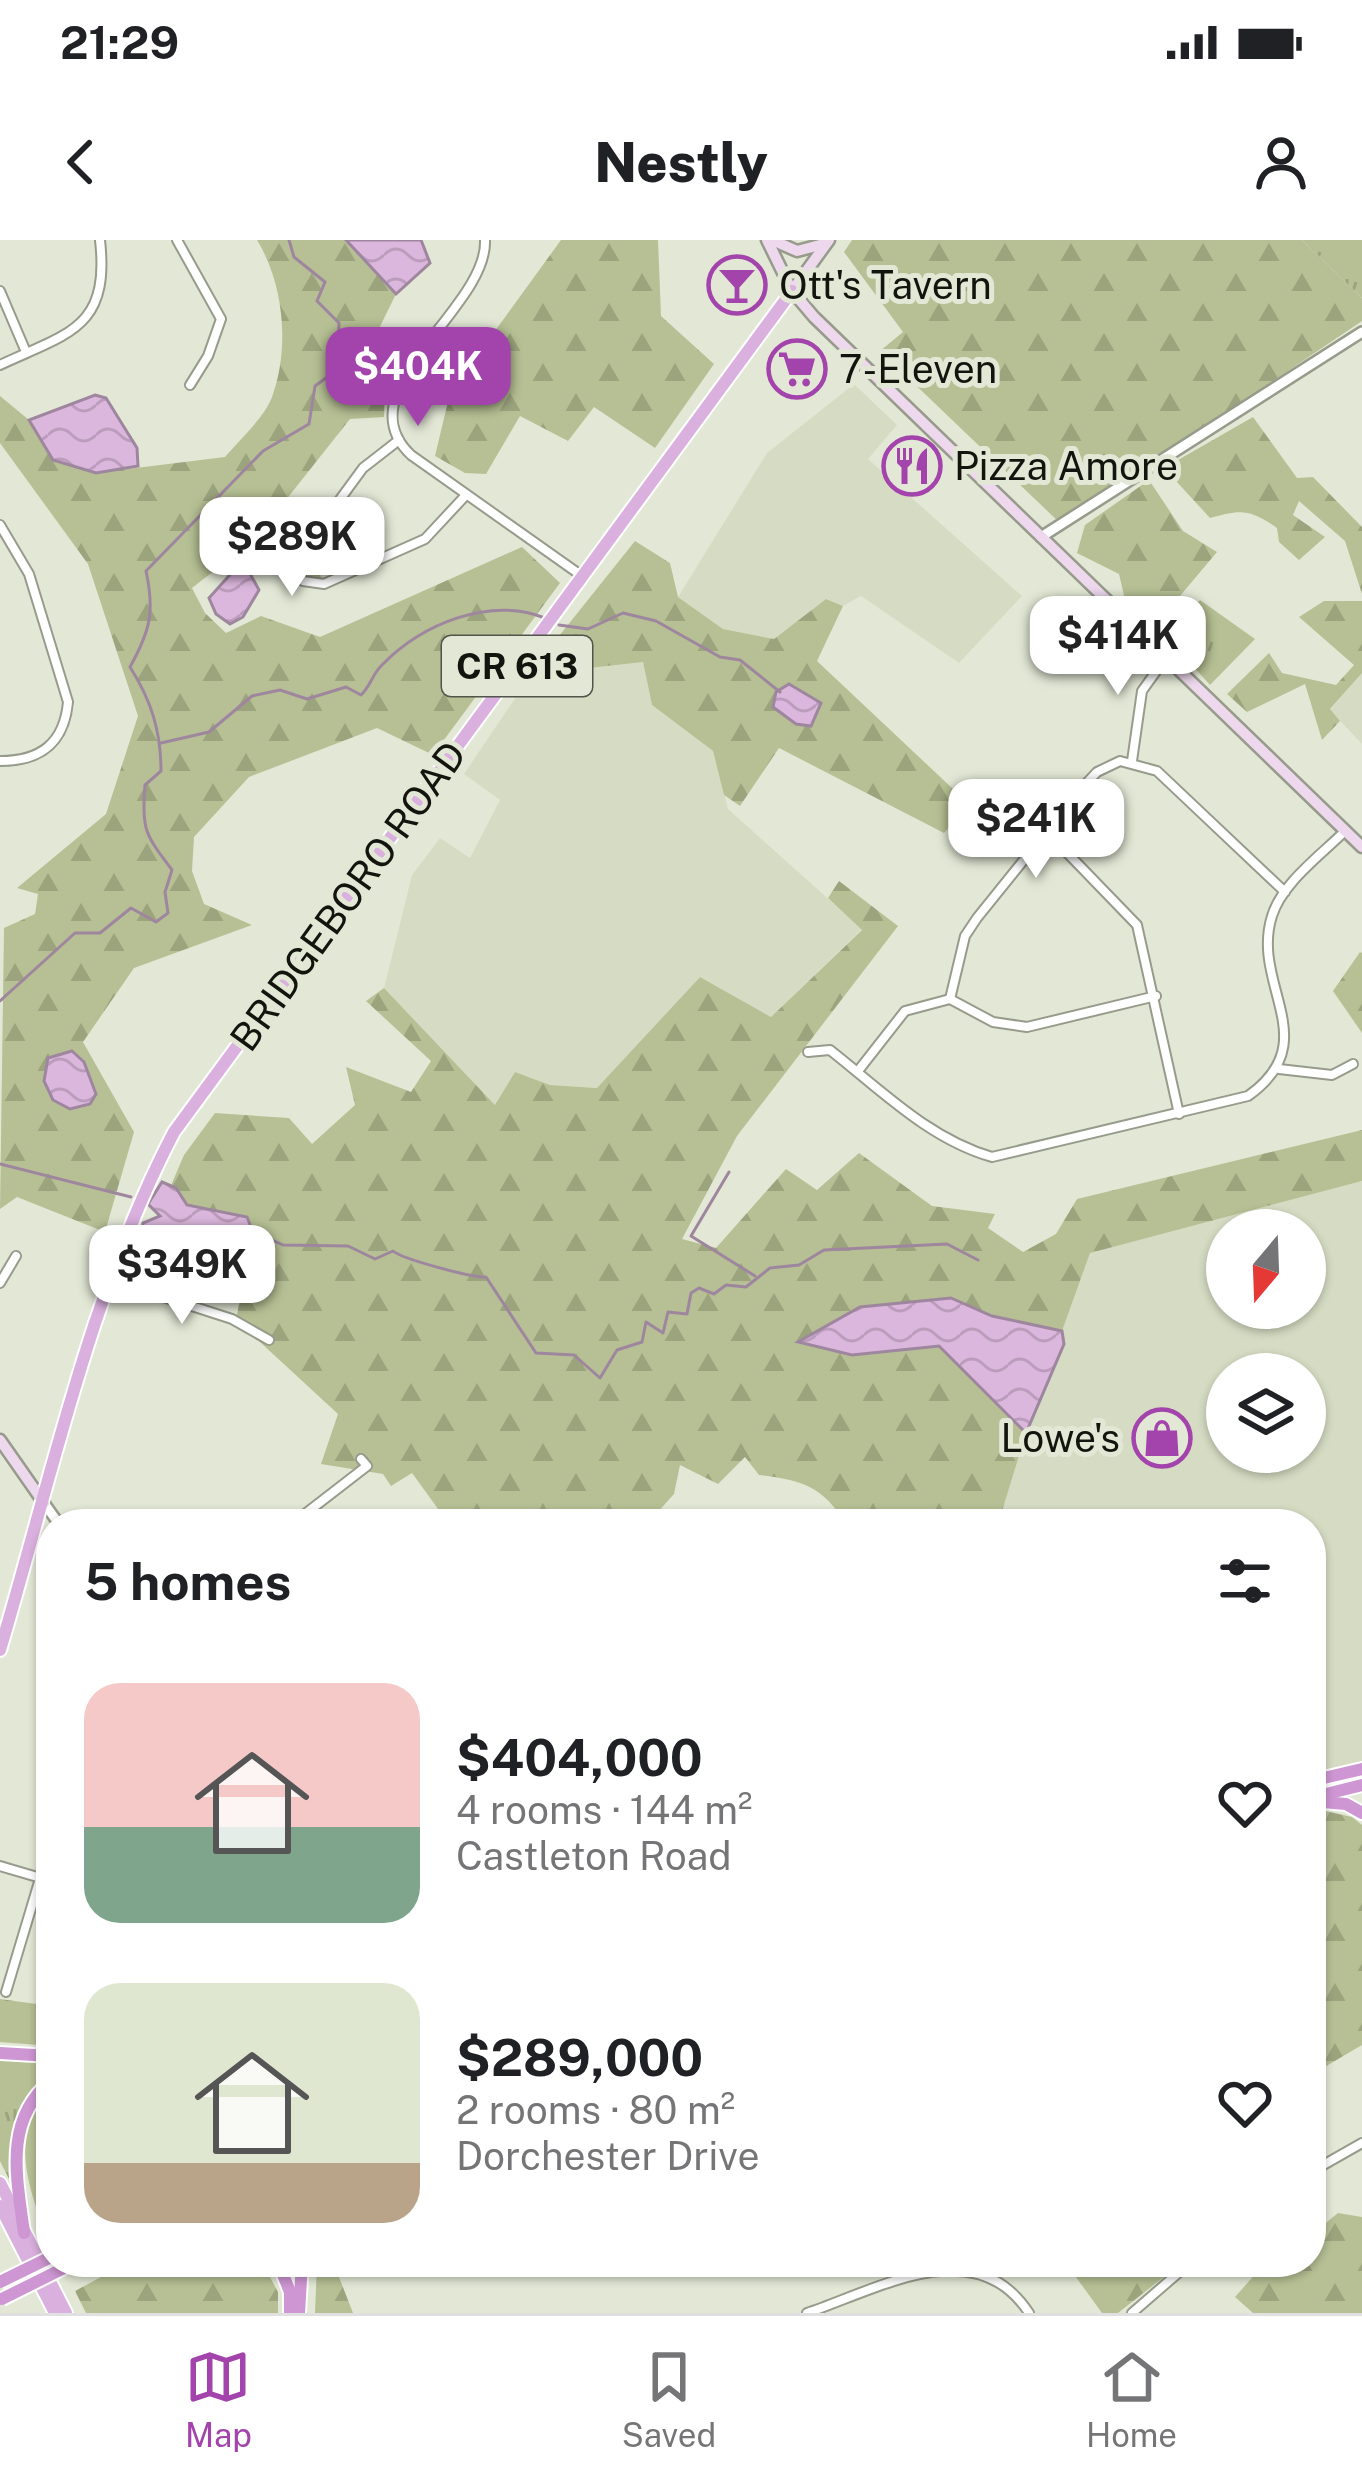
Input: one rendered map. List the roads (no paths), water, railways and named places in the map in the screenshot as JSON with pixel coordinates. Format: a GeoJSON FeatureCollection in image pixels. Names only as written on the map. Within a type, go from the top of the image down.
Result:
{"type":"FeatureCollection","features":[{"type":"Feature","properties":{"kind":"highway"},"geometry":{"type":"LineString","coordinates":[[1326,1777],[1362,1769]]}},
{"type":"Feature","properties":{"kind":"highway"},"geometry":{"type":"LineString","coordinates":[[1326,1796],[1362,1785]]}},
{"type":"Feature","properties":{"kind":"highway"},"geometry":{"type":"LineString","coordinates":[[1326,1802],[1346,1804],[1362,1813]]}},
{"type":"Feature","properties":{"kind":"highway"},"geometry":{"type":"LineString","coordinates":[[0,2053],[36,2055]]}},
{"type":"Feature","properties":{"kind":"highway"},"geometry":{"type":"LineString","coordinates":[[24,2233],[17,2137],[36,2097]]}},
{"type":"Feature","properties":{"kind":"highway"},"geometry":{"type":"LineString","coordinates":[[0,2282],[36,2264]]}},
{"type":"Feature","properties":{"kind":"highway"},"geometry":{"type":"LineString","coordinates":[[1,2299],[46,2277]]}},
{"type":"Feature","properties":{"kind":"highway"},"geometry":{"type":"LineString","coordinates":[[284,2277],[295,2313]]}},
{"type":"Feature","properties":{"kind":"highway"},"geometry":{"type":"LineString","coordinates":[[295,2313],[300,2277]]}},
{"type":"Feature","properties":{"kind":"main road"},"geometry":{"type":"LineString","coordinates":[[770,240],[797,251],[828,241]]}},
{"type":"Feature","properties":{"kind":"main road"},"geometry":{"type":"LineString","coordinates":[[770,240],[793,291],[1362,847]]}},
{"type":"Feature","properties":{"kind":"main road","name":"BRIDGEBORO ROAD"},"geometry":{"type":"LineString","coordinates":[[110,1280],[138,1202],[174,1132],[828,241]]}},
{"type":"Feature","properties":{"kind":"main road","name":"CR 613"},"geometry":{"type":"LineString","coordinates":[[42,1509],[110,1280]]}},
{"type":"Feature","properties":{"kind":"main road"},"geometry":{"type":"LineString","coordinates":[[0,1440],[44,1503]]}},
{"type":"Feature","properties":{"kind":"main road","name":"CR 613"},"geometry":{"type":"LineString","coordinates":[[0,1650],[6,1608],[36,1525]]}},
{"type":"Feature","properties":{"kind":"main road"},"geometry":{"type":"LineString","coordinates":[[0,2183],[36,2256]]}},
{"type":"Feature","properties":{"kind":"main road"},"geometry":{"type":"LineString","coordinates":[[0,2206],[36,2276]]}},
{"type":"Feature","properties":{"kind":"main road"},"geometry":{"type":"LineString","coordinates":[[36,2277],[55,2313]]}},
{"type":"Feature","properties":{"kind":"main road"},"geometry":{"type":"LineString","coordinates":[[47,2277],[66,2313]]}},
{"type":"Feature","properties":{"kind":"street"},"geometry":{"type":"LineString","coordinates":[[0,364],[79,329],[101,285],[100,240]]}},
{"type":"Feature","properties":{"kind":"street"},"geometry":{"type":"LineString","coordinates":[[177,240],[221,319],[208,356],[190,385]]}},
{"type":"Feature","properties":{"kind":"street"},"geometry":{"type":"LineString","coordinates":[[485,240],[468,289],[398,388],[392,414],[399,440],[466,495],[583,577]]}},
{"type":"Feature","properties":{"kind":"street"},"geometry":{"type":"LineString","coordinates":[[0,291],[26,352]]}},
{"type":"Feature","properties":{"kind":"street"},"geometry":{"type":"LineString","coordinates":[[1041,537],[1362,332]]}},
{"type":"Feature","properties":{"kind":"street"},"geometry":{"type":"LineString","coordinates":[[399,440],[368,462],[296,562],[304,581],[320,585],[433,535],[466,495]]}},
{"type":"Feature","properties":{"kind":"street"},"geometry":{"type":"LineString","coordinates":[[323,522],[371,561]]}},
{"type":"Feature","properties":{"kind":"street"},"geometry":{"type":"LineString","coordinates":[[0,525],[29,574],[68,702],[66,719],[49,749],[36,757],[0,761]]}},
{"type":"Feature","properties":{"kind":"street"},"geometry":{"type":"LineString","coordinates":[[1132,761],[1142,691],[1165,659]]}},
{"type":"Feature","properties":{"kind":"street"},"geometry":{"type":"LineString","coordinates":[[950,999],[965,936],[1097,772],[1132,761],[1156,771],[1285,892]]}},
{"type":"Feature","properties":{"kind":"street"},"geometry":{"type":"LineString","coordinates":[[808,1052],[830,1050],[958,1147],[992,1157],[1248,1096],[1279,1069],[1285,1037],[1267,933],[1285,892],[1345,831]]}},
{"type":"Feature","properties":{"kind":"street"},"geometry":{"type":"LineString","coordinates":[[1048,832],[1137,925],[1180,1114]]}},
{"type":"Feature","properties":{"kind":"street"},"geometry":{"type":"LineString","coordinates":[[857,1072],[905,1012],[934,999],[950,999],[993,1022],[1027,1027],[1156,996]]}},
{"type":"Feature","properties":{"kind":"street"},"geometry":{"type":"LineString","coordinates":[[1279,1069],[1332,1075],[1353,1064]]}},
{"type":"Feature","properties":{"kind":"street"},"geometry":{"type":"LineString","coordinates":[[0,1282],[16,1256]]}},
{"type":"Feature","properties":{"kind":"street"},"geometry":{"type":"LineString","coordinates":[[110,1280],[232,1319],[269,1340]]}},
{"type":"Feature","properties":{"kind":"street"},"geometry":{"type":"LineString","coordinates":[[309,1509],[364,1462]]}},
{"type":"Feature","properties":{"kind":"street"},"geometry":{"type":"LineString","coordinates":[[44,1503],[48,1509]]}},
{"type":"Feature","properties":{"kind":"street"},"geometry":{"type":"LineString","coordinates":[[0,1866],[36,1877]]}},
{"type":"Feature","properties":{"kind":"street"},"geometry":{"type":"LineString","coordinates":[[6,1993],[36,1908]]}},
{"type":"Feature","properties":{"kind":"street"},"geometry":{"type":"LineString","coordinates":[[1326,2163],[1362,2143]]}},
{"type":"Feature","properties":{"kind":"street"},"geometry":{"type":"LineString","coordinates":[[807,2313],[917,2277]]}},
{"type":"Feature","properties":{"kind":"street"},"geometry":{"type":"LineString","coordinates":[[991,2277],[1004,2283],[1029,2313]]}},
{"type":"Feature","properties":{"kind":"street"},"geometry":{"type":"LineString","coordinates":[[1132,2313],[1174,2277]]}},
{"type":"Feature","properties":{"kind":"water"},"geometry":{"type":"Polygon","coordinates":[[[346,240],[421,240],[430,263],[396,294],[346,240]]]}},
{"type":"Feature","properties":{"kind":"water"},"geometry":{"type":"Polygon","coordinates":[[[95,395],[106,398],[137,448],[138,466],[96,473],[53,460],[29,420],[95,395]]]}},
{"type":"Feature","properties":{"kind":"water"},"geometry":{"type":"Polygon","coordinates":[[[236,568],[248,570],[259,590],[243,617],[230,624],[216,614],[209,598],[236,568]]]}},
{"type":"Feature","properties":{"kind":"water"},"geometry":{"type":"Polygon","coordinates":[[[789,684],[821,703],[811,726],[796,724],[773,707],[776,692],[789,684]]]}},
{"type":"Feature","properties":{"kind":"water"},"geometry":{"type":"Polygon","coordinates":[[[72,1051],[84,1062],[96,1094],[90,1104],[70,1109],[53,1100],[44,1081],[48,1058],[72,1051]]]}},
{"type":"Feature","properties":{"kind":"water"},"geometry":{"type":"Polygon","coordinates":[[[162,1182],[176,1188],[187,1205],[247,1217],[251,1227],[241,1237],[214,1246],[142,1235],[143,1223],[160,1216],[148,1204],[162,1182]]]}},
{"type":"Feature","properties":{"kind":"water"},"geometry":{"type":"Polygon","coordinates":[[[951,1298],[992,1316],[1062,1331],[1064,1344],[1026,1433],[939,1346],[852,1355],[798,1342],[860,1307],[951,1298]]]}},
{"type":"Feature","properties":{"kind":"waterway"},"geometry":{"type":"LineString","coordinates":[[0,1001],[75,933],[100,933],[131,908],[156,922],[168,913],[165,892],[172,870],[151,840],[144,813],[145,785],[161,771],[157,729],[130,667],[149,621],[146,571],[263,451],[309,424],[315,386],[337,370],[339,323],[317,301],[325,282],[294,257],[289,240]]}},
{"type":"Feature","properties":{"kind":"waterway"},"geometry":{"type":"LineString","coordinates":[[161,743],[209,732],[252,696],[280,690],[307,699],[346,687],[361,695],[398,650],[458,618],[502,610],[545,618]]}},
{"type":"Feature","properties":{"kind":"waterway"},"geometry":{"type":"LineString","coordinates":[[559,625],[588,629],[623,613],[656,621],[720,657],[740,660],[780,692]]}},
{"type":"Feature","properties":{"kind":"waterway"},"geometry":{"type":"LineString","coordinates":[[0,1164],[131,1197]]}},
{"type":"Feature","properties":{"kind":"waterway"},"geometry":{"type":"LineString","coordinates":[[729,1172],[691,1236],[755,1276]]}},
{"type":"Feature","properties":{"kind":"waterway"},"geometry":{"type":"LineString","coordinates":[[247,1228],[283,1245],[348,1246],[375,1259],[393,1251],[486,1277],[536,1353],[574,1355],[600,1378],[617,1350],[642,1342],[646,1322],[663,1333],[668,1312],[687,1314],[691,1293],[699,1288],[714,1294],[726,1285],[746,1287],[770,1268],[799,1265],[824,1250],[947,1244],[978,1260]]}},
{"type":"Feature","properties":{"kind":"place","name":"Ott's Tavern"},"geometry":{"type":"Point","coordinates":[737,285]}},
{"type":"Feature","properties":{"kind":"place","name":"7-Eleven"},"geometry":{"type":"Point","coordinates":[797,369]}},
{"type":"Feature","properties":{"kind":"place","name":"Pizza Amore"},"geometry":{"type":"Point","coordinates":[912,466]}},
{"type":"Feature","properties":{"kind":"place","name":"Lowe's"},"geometry":{"type":"Point","coordinates":[1162,1438]}}]}
